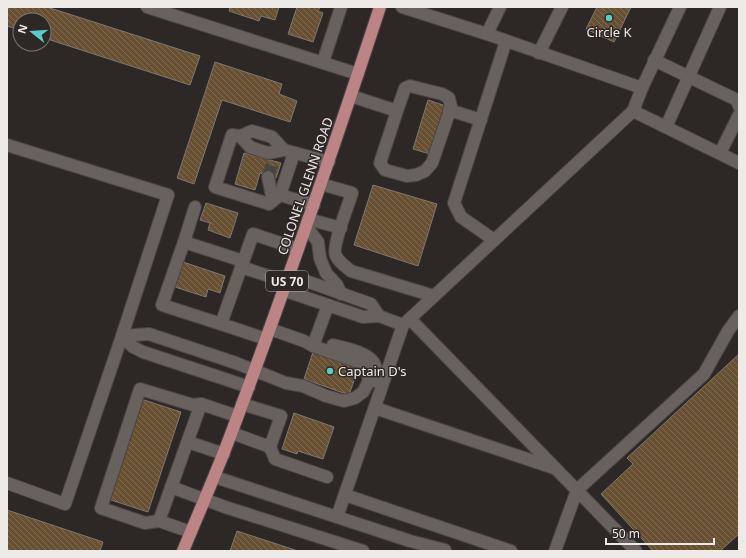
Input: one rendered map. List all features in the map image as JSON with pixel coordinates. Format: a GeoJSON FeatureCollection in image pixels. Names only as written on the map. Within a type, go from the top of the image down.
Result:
{"type":"FeatureCollection","features":[{"type":"Feature","properties":{"kind":"main road","name":"COLONEL GLENN ROAD"},"geometry":{"type":"LineString","coordinates":[[183,551],[224,454],[255,371],[322,184],[380,7]]}},
{"type":"Feature","properties":{"kind":"lane"},"geometry":{"type":"LineString","coordinates":[[147,7],[358,74]]}},
{"type":"Feature","properties":{"kind":"lane"},"geometry":{"type":"LineString","coordinates":[[323,62],[341,7]]}},
{"type":"Feature","properties":{"kind":"lane"},"geometry":{"type":"LineString","coordinates":[[402,7],[487,34],[642,88]]}},
{"type":"Feature","properties":{"kind":"lane"},"geometry":{"type":"LineString","coordinates":[[487,34],[500,7]]}},
{"type":"Feature","properties":{"kind":"lane"},"geometry":{"type":"LineString","coordinates":[[539,53],[562,7]]}},
{"type":"Feature","properties":{"kind":"lane"},"geometry":{"type":"LineString","coordinates":[[337,517],[407,322],[633,111],[654,60],[680,7]]}},
{"type":"Feature","properties":{"kind":"lane"},"geometry":{"type":"LineString","coordinates":[[666,127],[720,7]]}},
{"type":"Feature","properties":{"kind":"lane"},"geometry":{"type":"LineString","coordinates":[[494,240],[461,217],[454,203],[506,41]]}},
{"type":"Feature","properties":{"kind":"lane"},"geometry":{"type":"LineString","coordinates":[[654,60],[737,100],[739,106]]}},
{"type":"Feature","properties":{"kind":"lane"},"geometry":{"type":"LineString","coordinates":[[410,86],[442,94],[449,98],[450,110],[432,163],[425,171],[416,175],[407,176],[385,170],[380,163],[405,88],[410,86]]}},
{"type":"Feature","properties":{"kind":"lane"},"geometry":{"type":"LineString","coordinates":[[350,96],[397,111]]}},
{"type":"Feature","properties":{"kind":"lane"},"geometry":{"type":"LineString","coordinates":[[450,110],[481,120]]}},
{"type":"Feature","properties":{"kind":"lane"},"geometry":{"type":"LineString","coordinates":[[633,111],[739,163]]}},
{"type":"Feature","properties":{"kind":"lane"},"geometry":{"type":"LineString","coordinates":[[720,153],[739,115]]}},
{"type":"Feature","properties":{"kind":"lane"},"geometry":{"type":"LineString","coordinates":[[252,131],[272,137],[282,154],[276,198],[269,204],[215,187],[232,135],[240,136],[252,131]]}},
{"type":"Feature","properties":{"kind":"lane"},"geometry":{"type":"LineString","coordinates":[[240,136],[250,147],[268,153],[329,162]]}},
{"type":"Feature","properties":{"kind":"lane"},"geometry":{"type":"LineString","coordinates":[[7,145],[168,195],[65,504],[7,484]]}},
{"type":"Feature","properties":{"kind":"lane"},"geometry":{"type":"LineString","coordinates":[[268,177],[276,198]]}},
{"type":"Feature","properties":{"kind":"lane"},"geometry":{"type":"LineString","coordinates":[[322,184],[352,193],[335,246],[335,255],[343,264],[352,271],[434,296]]}},
{"type":"Feature","properties":{"kind":"lane"},"geometry":{"type":"LineString","coordinates":[[276,198],[314,205]]}},
{"type":"Feature","properties":{"kind":"lane"},"geometry":{"type":"LineString","coordinates":[[122,336],[149,334],[236,363],[286,383],[303,386],[326,396],[344,401],[355,398],[363,392],[368,383],[369,371],[364,364],[311,342],[221,324],[162,305],[196,207]]}},
{"type":"Feature","properties":{"kind":"lane"},"geometry":{"type":"LineString","coordinates":[[307,223],[341,228]]}},
{"type":"Feature","properties":{"kind":"lane"},"geometry":{"type":"LineString","coordinates":[[307,223],[318,242],[320,258],[326,273],[337,285],[341,294]]}},
{"type":"Feature","properties":{"kind":"lane"},"geometry":{"type":"LineString","coordinates":[[221,324],[253,234],[298,249]]}},
{"type":"Feature","properties":{"kind":"lane"},"geometry":{"type":"LineString","coordinates":[[184,242],[286,282],[328,305],[363,317],[379,316],[407,322],[557,469],[636,551]]}},
{"type":"Feature","properties":{"kind":"lane"},"geometry":{"type":"LineString","coordinates":[[286,282],[341,294],[371,304],[379,316]]}},
{"type":"Feature","properties":{"kind":"lane"},"geometry":{"type":"LineString","coordinates":[[311,342],[328,305]]}},
{"type":"Feature","properties":{"kind":"lane"},"geometry":{"type":"LineString","coordinates":[[555,551],[577,490],[704,374],[728,331],[739,316]]}},
{"type":"Feature","properties":{"kind":"lane"},"geometry":{"type":"LineString","coordinates":[[122,336],[133,347],[143,352],[249,387]]}},
{"type":"Feature","properties":{"kind":"lane"},"geometry":{"type":"LineString","coordinates":[[191,532],[159,521],[145,523],[100,508],[140,389],[193,405],[201,404],[237,416]]}},
{"type":"Feature","properties":{"kind":"lane"},"geometry":{"type":"LineString","coordinates":[[159,521],[201,404]]}},
{"type":"Feature","properties":{"kind":"lane"},"geometry":{"type":"LineString","coordinates":[[242,404],[281,416],[270,447],[275,459],[327,477]]}},
{"type":"Feature","properties":{"kind":"lane"},"geometry":{"type":"LineString","coordinates":[[375,408],[557,469]]}},
{"type":"Feature","properties":{"kind":"lane"},"geometry":{"type":"LineString","coordinates":[[232,433],[270,447]]}},
{"type":"Feature","properties":{"kind":"lane"},"geometry":{"type":"LineString","coordinates":[[188,442],[224,454]]}},
{"type":"Feature","properties":{"kind":"lane"},"geometry":{"type":"LineString","coordinates":[[214,476],[337,517],[408,546],[445,550]]}},
{"type":"Feature","properties":{"kind":"lane"},"geometry":{"type":"LineString","coordinates":[[172,487],[204,500],[363,551]]}},
{"type":"Feature","properties":{"kind":"lane"},"geometry":{"type":"LineString","coordinates":[[345,495],[510,551]]}},
{"type":"Feature","properties":{"kind":"building"},"geometry":{"type":"Polygon","coordinates":[[[7,7],[47,7],[200,56],[190,85],[52,41],[52,12],[12,12],[12,28],[7,26],[7,7]]]}},
{"type":"Feature","properties":{"kind":"building"},"geometry":{"type":"Polygon","coordinates":[[[230,7],[279,7],[275,20],[261,16],[259,21],[229,11],[230,7]]]}},
{"type":"Feature","properties":{"kind":"building"},"geometry":{"type":"Polygon","coordinates":[[[297,7],[320,7],[318,11],[323,13],[313,42],[288,34],[297,7]]]}},
{"type":"Feature","properties":{"kind":"building","name":"Circle K"},"geometry":{"type":"Polygon","coordinates":[[[597,7],[631,7],[614,42],[586,29],[597,7]]]}},
{"type":"Feature","properties":{"kind":"building"},"geometry":{"type":"Polygon","coordinates":[[[215,62],[282,84],[279,94],[297,101],[290,122],[222,100],[194,184],[177,178],[215,62]]]}},
{"type":"Feature","properties":{"kind":"building"},"geometry":{"type":"Polygon","coordinates":[[[428,100],[446,106],[430,154],[413,149],[428,100]]]}},
{"type":"Feature","properties":{"kind":"building"},"geometry":{"type":"Polygon","coordinates":[[[244,153],[281,163],[276,178],[260,173],[255,190],[235,184],[244,153]]]}},
{"type":"Feature","properties":{"kind":"building"},"geometry":{"type":"Polygon","coordinates":[[[373,185],[437,204],[418,266],[354,245],[373,185]]]}},
{"type":"Feature","properties":{"kind":"building"},"geometry":{"type":"Polygon","coordinates":[[[206,203],[238,213],[230,238],[208,230],[210,223],[200,220],[206,203]]]}},
{"type":"Feature","properties":{"kind":"building"},"geometry":{"type":"Polygon","coordinates":[[[183,262],[225,276],[220,293],[208,289],[206,297],[175,287],[183,262]]]}},
{"type":"Feature","properties":{"kind":"building"},"geometry":{"type":"Polygon","coordinates":[[[315,346],[361,361],[349,395],[304,379],[315,346]]]}},
{"type":"Feature","properties":{"kind":"building"},"geometry":{"type":"Polygon","coordinates":[[[739,354],[739,534],[720,551],[653,551],[601,494],[633,464],[627,458],[739,354]]]}},
{"type":"Feature","properties":{"kind":"building"},"geometry":{"type":"Polygon","coordinates":[[[141,399],[181,412],[148,512],[108,499],[141,399]]]}},
{"type":"Feature","properties":{"kind":"building"},"geometry":{"type":"Polygon","coordinates":[[[294,413],[334,427],[323,459],[298,451],[297,454],[282,449],[294,413]]]}},
{"type":"Feature","properties":{"kind":"building"},"geometry":{"type":"Polygon","coordinates":[[[7,510],[103,542],[100,551],[7,551],[7,510]]]}},
{"type":"Feature","properties":{"kind":"building"},"geometry":{"type":"Polygon","coordinates":[[[237,531],[298,551],[230,551],[237,531]]]}},
{"type":"Feature","properties":{"kind":"tunnel"},"geometry":{"type":"LineString","coordinates":[[268,177],[273,162]]}},
{"type":"Feature","properties":{"kind":"place","name":"Circle K"},"geometry":{"type":"Point","coordinates":[609,18]}},
{"type":"Feature","properties":{"kind":"place","name":"Captain D's"},"geometry":{"type":"Point","coordinates":[330,371]}}]}
